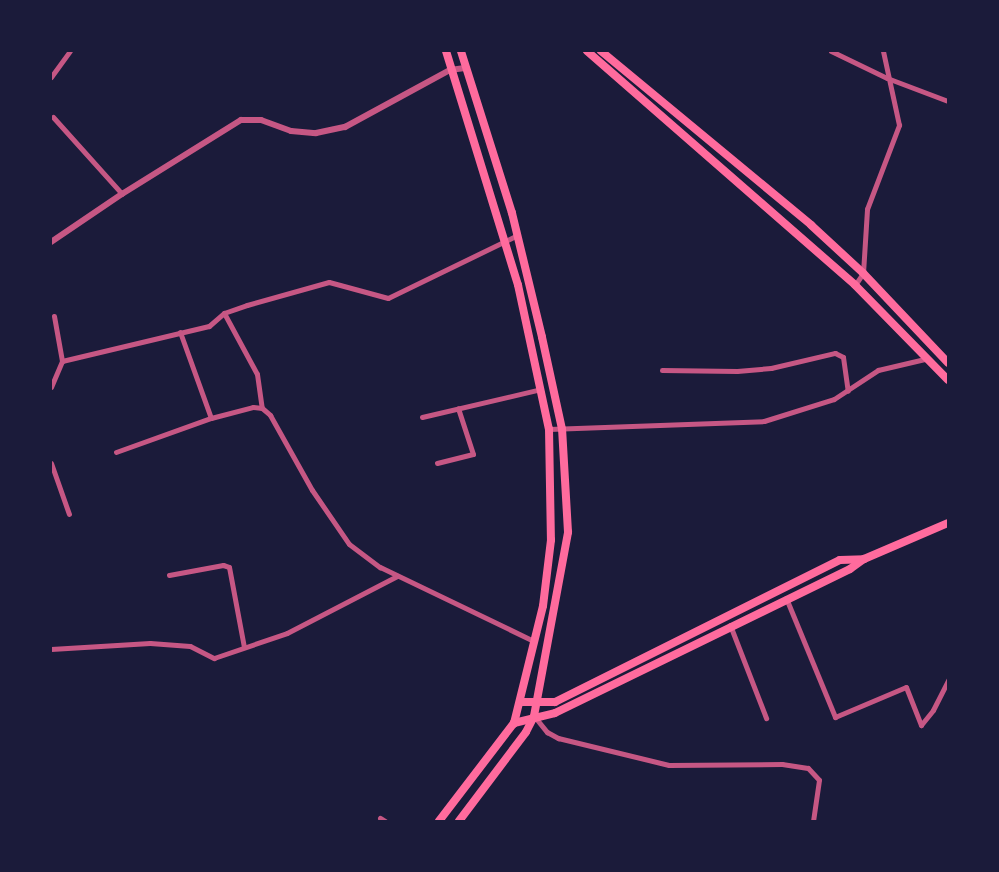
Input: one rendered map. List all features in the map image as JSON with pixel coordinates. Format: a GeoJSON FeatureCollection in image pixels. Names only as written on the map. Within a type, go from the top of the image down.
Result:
{"type":"FeatureCollection","features":[{"type":"Feature","properties":{"kind":"main road"},"geometry":{"type":"LineString","coordinates":[[439,821],[514,723],[521,702],[534,641],[551,540],[549,429],[541,389],[518,285],[450,70],[446,51]]}},
{"type":"Feature","properties":{"kind":"main road"},"geometry":{"type":"LineString","coordinates":[[459,821],[526,732],[534,716],[568,532],[562,429],[518,235],[461,51]]}},
{"type":"Feature","properties":{"kind":"main road"},"geometry":{"type":"LineString","coordinates":[[588,51],[855,285],[893,321],[925,359],[948,380]]}},
{"type":"Feature","properties":{"kind":"main road"},"geometry":{"type":"LineString","coordinates":[[601,51],[764,184],[863,273],[948,363]]}},
{"type":"Feature","properties":{"kind":"main road"},"geometry":{"type":"LineString","coordinates":[[514,723],[534,716],[555,713],[730,625],[850,569],[864,559],[948,523]]}},
{"type":"Feature","properties":{"kind":"main road"},"geometry":{"type":"LineString","coordinates":[[521,702],[554,702],[840,560],[864,559]]}},
{"type":"Feature","properties":{"kind":"street"},"geometry":{"type":"LineString","coordinates":[[51,77],[70,51]]}},
{"type":"Feature","properties":{"kind":"street"},"geometry":{"type":"LineString","coordinates":[[831,51],[887,78],[948,101]]}},
{"type":"Feature","properties":{"kind":"street"},"geometry":{"type":"LineString","coordinates":[[855,285],[863,273],[867,209],[898,125],[883,51]]}},
{"type":"Feature","properties":{"kind":"street"},"geometry":{"type":"LineString","coordinates":[[51,242],[122,194],[241,120],[261,120],[291,131],[316,133],[346,127],[450,70],[465,68]]}},
{"type":"Feature","properties":{"kind":"street"},"geometry":{"type":"LineString","coordinates":[[53,117],[122,194]]}},
{"type":"Feature","properties":{"kind":"street"},"geometry":{"type":"LineString","coordinates":[[62,361],[209,326],[224,313],[282,293],[294,293],[329,282],[388,298],[504,240],[518,235]]}},
{"type":"Feature","properties":{"kind":"street"},"geometry":{"type":"LineString","coordinates":[[224,313],[257,374],[262,408]]}},
{"type":"Feature","properties":{"kind":"street"},"geometry":{"type":"LineString","coordinates":[[51,387],[62,361],[54,335],[54,316]]}},
{"type":"Feature","properties":{"kind":"street"},"geometry":{"type":"LineString","coordinates":[[180,332],[211,418]]}},
{"type":"Feature","properties":{"kind":"street"},"geometry":{"type":"LineString","coordinates":[[662,370],[737,371],[771,368],[835,353],[843,357],[848,391]]}},
{"type":"Feature","properties":{"kind":"street"},"geometry":{"type":"LineString","coordinates":[[549,429],[764,421],[822,403],[848,391],[878,370],[925,359]]}},
{"type":"Feature","properties":{"kind":"street"},"geometry":{"type":"LineString","coordinates":[[422,417],[541,389]]}},
{"type":"Feature","properties":{"kind":"street"},"geometry":{"type":"LineString","coordinates":[[116,452],[211,418],[253,407],[262,408],[270,414],[312,490],[349,544],[397,576],[534,641]]}},
{"type":"Feature","properties":{"kind":"street"},"geometry":{"type":"LineString","coordinates":[[437,463],[473,454],[458,408]]}},
{"type":"Feature","properties":{"kind":"street"},"geometry":{"type":"LineString","coordinates":[[51,462],[69,514]]}},
{"type":"Feature","properties":{"kind":"street"},"geometry":{"type":"LineString","coordinates":[[169,575],[224,565],[229,567],[244,648]]}},
{"type":"Feature","properties":{"kind":"street"},"geometry":{"type":"LineString","coordinates":[[51,649],[150,643],[190,646],[214,658],[287,632],[397,576]]}},
{"type":"Feature","properties":{"kind":"street"},"geometry":{"type":"LineString","coordinates":[[786,598],[836,716],[906,687],[921,725],[933,710],[948,680]]}},
{"type":"Feature","properties":{"kind":"street"},"geometry":{"type":"LineString","coordinates":[[730,625],[766,718]]}},
{"type":"Feature","properties":{"kind":"street"},"geometry":{"type":"LineString","coordinates":[[534,716],[547,732],[558,738],[669,765],[782,764],[808,768],[819,780],[814,821]]}}]}
